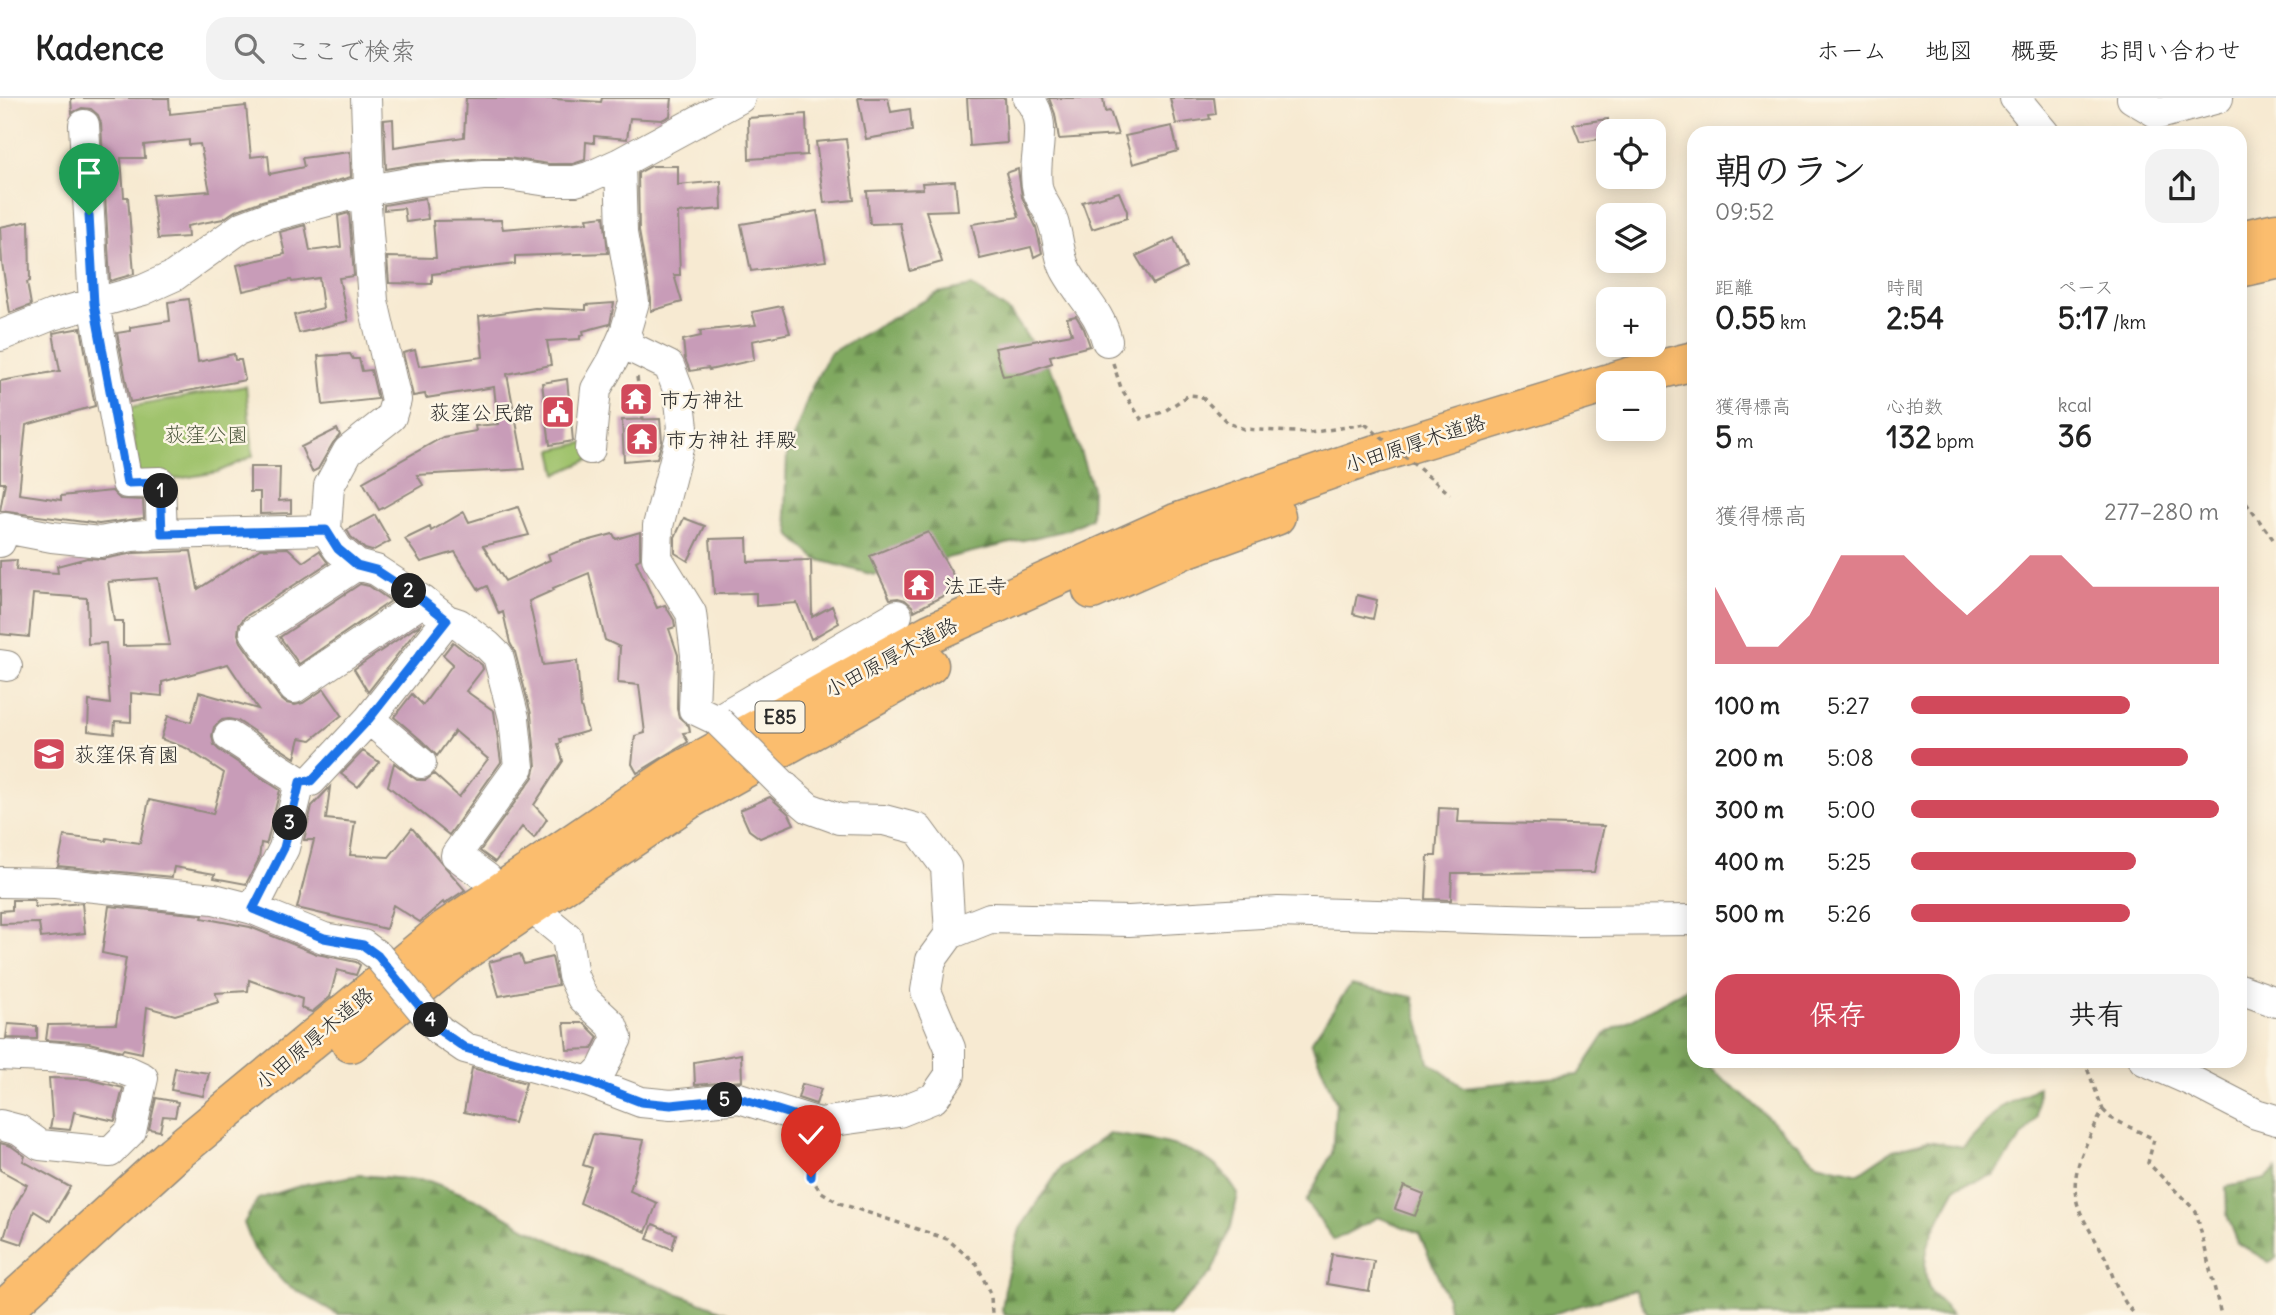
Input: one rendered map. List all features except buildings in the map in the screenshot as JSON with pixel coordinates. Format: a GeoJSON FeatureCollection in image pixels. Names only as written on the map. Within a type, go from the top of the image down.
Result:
{"type":"FeatureCollection","features":[{"type":"Feature","properties":{"kind":"highway"},"geometry":{"type":"LineString","coordinates":[[2247,238],[2276,232]]}},
{"type":"Feature","properties":{"kind":"highway"},"geometry":{"type":"LineString","coordinates":[[2247,266],[2276,260]]}},
{"type":"Feature","properties":{"kind":"highway","name":"小田原厚木道路"},"geometry":{"type":"LineString","coordinates":[[0,1313],[174,1154],[446,929],[672,776],[931,634],[1176,523],[1376,454],[1629,377],[1687,363]]}},
{"type":"Feature","properties":{"kind":"highway"},"geometry":{"type":"LineString","coordinates":[[1666,395],[1687,390]]}},
{"type":"Feature","properties":{"kind":"highway","name":"小田原厚木道路"},"geometry":{"type":"LineString","coordinates":[[37,1315],[195,1171],[457,956],[690,799],[956,650],[1185,549],[1385,477],[1596,414]]}},
{"type":"Feature","properties":{"kind":"street"},"geometry":{"type":"LineString","coordinates":[[366,98],[367,191],[373,301],[396,400],[391,417],[348,451],[329,486],[326,530],[338,549],[357,565],[376,570],[447,620],[459,624],[499,656],[514,718],[519,767],[456,855],[487,878]]}},
{"type":"Feature","properties":{"kind":"street"},"geometry":{"type":"LineString","coordinates":[[0,336],[52,315],[142,290],[174,276],[242,227],[268,217],[367,191],[419,181],[508,175],[548,181],[575,181],[620,163],[740,98]]}},
{"type":"Feature","properties":{"kind":"street"},"geometry":{"type":"LineString","coordinates":[[1028,98],[1036,107],[1039,126],[1036,170],[1038,192],[1054,223],[1065,270],[1102,323],[1107,341]]}},
{"type":"Feature","properties":{"kind":"street"},"geometry":{"type":"LineString","coordinates":[[2015,98],[2038,126]]}},
{"type":"Feature","properties":{"kind":"street"},"geometry":{"type":"LineString","coordinates":[[2132,98],[2159,114],[2182,103],[2218,98]]}},
{"type":"Feature","properties":{"kind":"street"},"geometry":{"type":"LineString","coordinates":[[85,125],[94,304],[127,483],[160,482],[162,534]]}},
{"type":"Feature","properties":{"kind":"street"},"geometry":{"type":"LineString","coordinates":[[590,449],[596,389],[629,340],[634,302],[622,233],[620,163]]}},
{"type":"Feature","properties":{"kind":"street"},"geometry":{"type":"LineString","coordinates":[[629,340],[668,366],[679,393],[683,428],[658,526],[657,558],[691,613],[696,655],[694,709],[717,720],[809,808],[839,820],[884,820],[918,829],[946,867],[950,934]]}},
{"type":"Feature","properties":{"kind":"street"},"geometry":{"type":"LineString","coordinates":[[0,542],[5,528],[100,542],[162,534],[326,530]]}},
{"type":"Feature","properties":{"kind":"street"},"geometry":{"type":"LineString","coordinates":[[357,565],[256,632],[294,688],[423,601]]}},
{"type":"Feature","properties":{"kind":"street"},"geometry":{"type":"LineString","coordinates":[[717,720],[897,615]]}},
{"type":"Feature","properties":{"kind":"street"},"geometry":{"type":"LineString","coordinates":[[229,736],[300,782],[311,781],[369,719],[447,620]]}},
{"type":"Feature","properties":{"kind":"street"},"geometry":{"type":"LineString","coordinates":[[369,719],[421,763]]}},
{"type":"Feature","properties":{"kind":"street"},"geometry":{"type":"LineString","coordinates":[[253,909],[284,848],[300,782]]}},
{"type":"Feature","properties":{"kind":"street"},"geometry":{"type":"LineString","coordinates":[[0,882],[55,883],[214,899],[253,909],[324,938],[363,945],[378,956],[439,1030],[465,1048],[589,1082],[641,1102],[671,1105],[739,1098],[819,1123],[899,1112],[934,1098],[950,1075],[950,1048],[926,990],[931,960],[950,934],[990,918],[1129,921],[1278,912],[1577,921],[1687,920]]}},
{"type":"Feature","properties":{"kind":"street"},"geometry":{"type":"LineString","coordinates":[[544,918],[567,937],[573,976],[583,998],[612,1025],[617,1038],[602,1069],[589,1082]]}},
{"type":"Feature","properties":{"kind":"street"},"geometry":{"type":"LineString","coordinates":[[2247,992],[2276,1002]]}},
{"type":"Feature","properties":{"kind":"street"},"geometry":{"type":"LineString","coordinates":[[0,1055],[80,1059],[122,1067],[144,1078],[131,1130],[110,1152],[40,1145],[19,1130],[0,1125]]}},
{"type":"Feature","properties":{"kind":"street"},"geometry":{"type":"LineString","coordinates":[[2162,1068],[2256,1114],[2276,1120]]}},
{"type":"Feature","properties":{"kind":"path"},"geometry":{"type":"LineString","coordinates":[[629,340],[643,420]]}},
{"type":"Feature","properties":{"kind":"path"},"geometry":{"type":"LineString","coordinates":[[1107,341],[1121,388],[1141,419],[1163,412],[1189,395],[1201,396],[1227,424],[1244,429],[1309,433],[1365,424],[1450,494]]}},
{"type":"Feature","properties":{"kind":"path"},"geometry":{"type":"LineString","coordinates":[[2247,504],[2276,543]]}},
{"type":"Feature","properties":{"kind":"path"},"geometry":{"type":"LineString","coordinates":[[2087,1068],[2103,1110],[2111,1118],[2154,1139],[2148,1163],[2196,1211],[2221,1315]]}},
{"type":"Feature","properties":{"kind":"path"},"geometry":{"type":"LineString","coordinates":[[2103,1110],[2081,1156],[2074,1184],[2079,1210],[2102,1249],[2127,1307],[2136,1315]]}},
{"type":"Feature","properties":{"kind":"path"},"geometry":{"type":"LineString","coordinates":[[819,1123],[811,1177],[820,1191],[839,1203],[947,1239],[977,1264],[991,1296],[992,1315]]}},
{"type":"Feature","properties":{"kind":"green space"},"geometry":{"type":"Polygon","coordinates":[[[972,286],[1010,312],[1056,378],[1092,488],[1091,518],[1067,530],[874,575],[816,559],[791,536],[785,509],[787,455],[812,387],[830,353],[938,293],[972,286]]]}},
{"type":"Feature","properties":{"kind":"green space","name":"荻窪公園"},"geometry":{"type":"Polygon","coordinates":[[[246,386],[253,456],[218,472],[171,480],[139,476],[129,407],[246,386]]]}},
{"type":"Feature","properties":{"kind":"green space"},"geometry":{"type":"Polygon","coordinates":[[[587,442],[593,458],[557,474],[552,450],[587,442]]]}},
{"type":"Feature","properties":{"kind":"green space"},"geometry":{"type":"Polygon","coordinates":[[[1351,984],[1413,997],[1429,1062],[1463,1087],[1578,1075],[1606,1033],[1687,988],[1687,1068],[1710,1068],[1745,1096],[1817,1163],[1859,1173],[1893,1150],[1928,1141],[1963,1147],[2000,1108],[2038,1087],[2037,1117],[1994,1175],[1957,1186],[1937,1223],[1927,1250],[1926,1277],[1932,1294],[1952,1315],[1648,1315],[1635,1289],[1549,1315],[1450,1315],[1447,1298],[1419,1233],[1378,1217],[1334,1240],[1306,1202],[1332,1153],[1336,1102],[1311,1042],[1351,984]]]}},
{"type":"Feature","properties":{"kind":"green space"},"geometry":{"type":"Polygon","coordinates":[[[1109,1134],[1152,1140],[1181,1148],[1207,1160],[1226,1177],[1238,1194],[1231,1227],[1212,1272],[1169,1315],[1005,1315],[1002,1311],[1006,1280],[1020,1229],[1062,1166],[1109,1134]]]}},
{"type":"Feature","properties":{"kind":"green space"},"geometry":{"type":"Polygon","coordinates":[[[2276,1169],[2276,1258],[2269,1262],[2238,1243],[2227,1215],[2226,1187],[2265,1179],[2276,1169]]]}},
{"type":"Feature","properties":{"kind":"green space"},"geometry":{"type":"Polygon","coordinates":[[[360,1175],[429,1181],[476,1199],[528,1229],[592,1260],[733,1315],[337,1314],[284,1283],[254,1249],[244,1223],[258,1199],[306,1184],[360,1175]]]}},
{"type":"Feature","properties":{"kind":"place","name":"市方神社"},"geometry":{"type":"Point","coordinates":[636,399]}},
{"type":"Feature","properties":{"kind":"place","name":"荻窪公民館"},"geometry":{"type":"Point","coordinates":[558,412]}},
{"type":"Feature","properties":{"kind":"place","name":"市方神社 拝殿"},"geometry":{"type":"Point","coordinates":[642,439]}},
{"type":"Feature","properties":{"kind":"place","name":"法正寺"},"geometry":{"type":"Point","coordinates":[919,585]}},
{"type":"Feature","properties":{"kind":"place","name":"荻窪保育園"},"geometry":{"type":"Point","coordinates":[49,754]}},
{"type":"Feature","properties":{"kind":"route"},"geometry":{"type":"LineString","coordinates":[[89,215],[94,304],[127,483],[160,482],[162,534],[326,530],[338,549],[357,565],[376,570],[447,620],[369,719],[311,781],[300,782],[284,848],[253,909],[324,938],[363,945],[378,956],[439,1030],[465,1048],[589,1082],[641,1102],[671,1105],[739,1098],[819,1123],[811,1177]]}}]}
